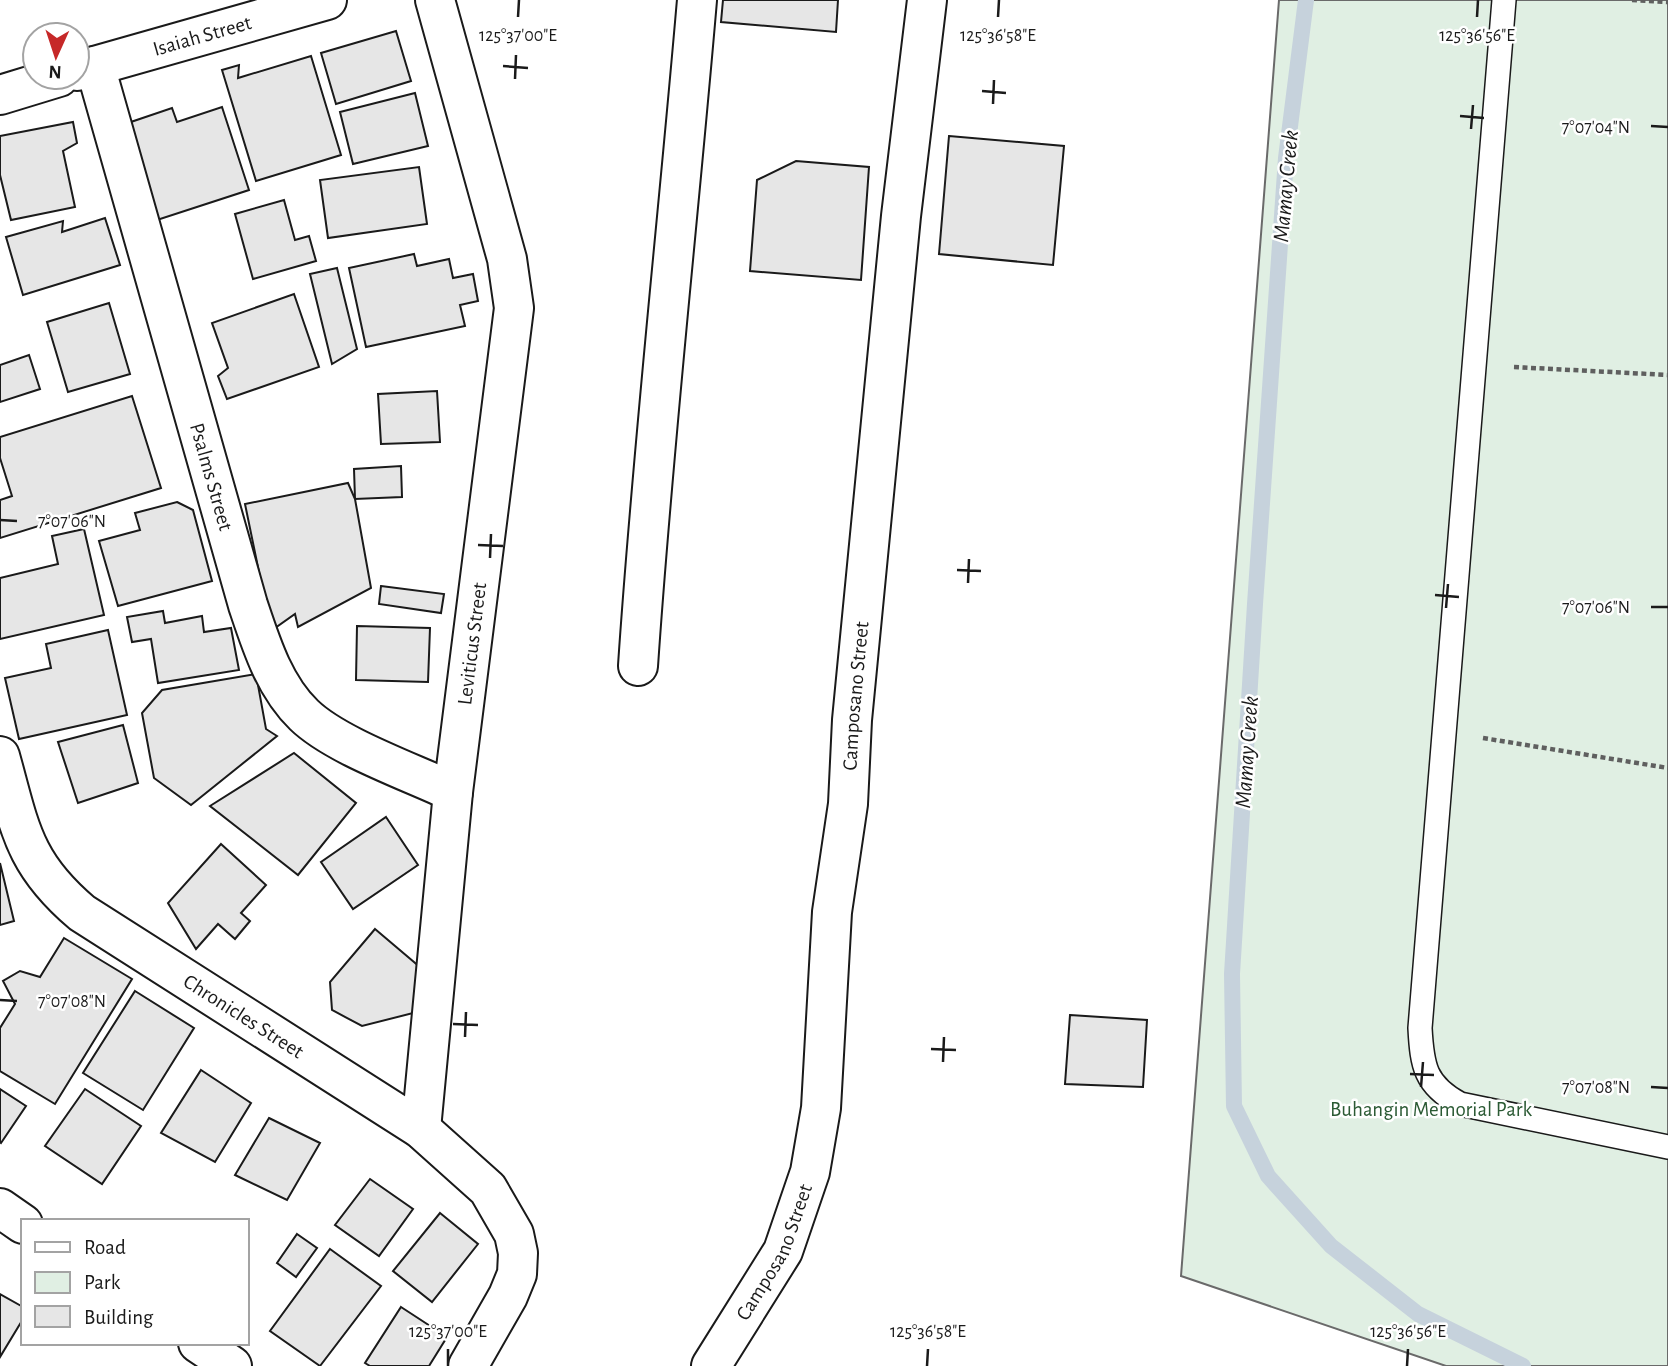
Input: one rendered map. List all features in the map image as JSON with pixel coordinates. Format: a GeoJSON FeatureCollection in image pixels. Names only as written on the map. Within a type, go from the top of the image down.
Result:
{"type":"FeatureCollection","features":[{"type":"Feature","properties":{"kind":"street","name":"Isaiah Street"},"geometry":{"type":"LineString","coordinates":[[91,68],[327,0]]}},
{"type":"Feature","properties":{"kind":"street","name":"Leviticus Street"},"geometry":{"type":"LineString","coordinates":[[421,1129],[453,792],[514,308],[507,259],[435,0]]}},
{"type":"Feature","properties":{"kind":"street"},"geometry":{"type":"LineString","coordinates":[[638,666],[651,474],[671,297],[697,0]]}},
{"type":"Feature","properties":{"kind":"street","name":"Camposano Street"},"geometry":{"type":"LineString","coordinates":[[711,1366],[783,1251],[810,1172],[821,1108],[832,912],[848,804],[852,720],[901,216],[927,0]]}},
{"type":"Feature","properties":{"kind":"street","name":"Psalms Street"},"geometry":{"type":"LineString","coordinates":[[91,86],[248,605],[261,645],[282,687],[305,716],[343,741],[453,792]]}},
{"type":"Feature","properties":{"kind":"street"},"geometry":{"type":"LineString","coordinates":[[0,95],[21,89]]}},
{"type":"Feature","properties":{"kind":"street","name":"Chronicles Street"},"geometry":{"type":"LineString","coordinates":[[0,757],[26,844],[40,871],[55,890],[82,913],[421,1129],[488,1189],[514,1234],[518,1253],[517,1275],[508,1297],[468,1366]]}},
{"type":"Feature","properties":{"kind":"street"},"geometry":{"type":"LineString","coordinates":[[0,1208],[21,1223]]}},
{"type":"Feature","properties":{"kind":"street"},"geometry":{"type":"LineString","coordinates":[[201,1345],[232,1366]]}},
{"type":"Feature","properties":{"kind":"lane"},"geometry":{"type":"LineString","coordinates":[[1504,0],[1420,1028],[1421,1051],[1428,1075],[1439,1092],[1460,1104],[1668,1147]]}},
{"type":"Feature","properties":{"kind":"path"},"geometry":{"type":"LineString","coordinates":[[1632,0],[1668,2]]}},
{"type":"Feature","properties":{"kind":"path"},"geometry":{"type":"LineString","coordinates":[[1474,365],[1668,375]]}},
{"type":"Feature","properties":{"kind":"path"},"geometry":{"type":"LineString","coordinates":[[1444,732],[1668,768]]}},
{"type":"Feature","properties":{"kind":"green space","name":"Buhangin Memorial Park"},"geometry":{"type":"Polygon","coordinates":[[[1279,0],[1668,0],[1668,1366],[1446,1366],[1181,1276],[1279,0]]]}},
{"type":"Feature","properties":{"kind":"building"},"geometry":{"type":"Polygon","coordinates":[[[723,0],[838,0],[836,32],[721,22],[723,0]]]}},
{"type":"Feature","properties":{"kind":"building"},"geometry":{"type":"Polygon","coordinates":[[[396,31],[411,81],[336,104],[321,53],[396,31]]]}},
{"type":"Feature","properties":{"kind":"building"},"geometry":{"type":"Polygon","coordinates":[[[311,56],[341,155],[256,181],[222,70],[239,65],[238,78],[311,56]]]}},
{"type":"Feature","properties":{"kind":"building"},"geometry":{"type":"Polygon","coordinates":[[[415,93],[428,146],[353,164],[340,112],[415,93]]]}},
{"type":"Feature","properties":{"kind":"building"},"geometry":{"type":"Polygon","coordinates":[[[222,107],[249,190],[157,220],[125,124],[172,108],[177,122],[222,107]]]}},
{"type":"Feature","properties":{"kind":"building"},"geometry":{"type":"Polygon","coordinates":[[[73,122],[77,143],[63,151],[75,207],[11,220],[0,175],[0,136],[73,122]]]}},
{"type":"Feature","properties":{"kind":"building"},"geometry":{"type":"Polygon","coordinates":[[[949,136],[1064,146],[1053,265],[939,254],[949,136]]]}},
{"type":"Feature","properties":{"kind":"building"},"geometry":{"type":"Polygon","coordinates":[[[796,161],[869,167],[861,280],[750,271],[757,180],[796,161]]]}},
{"type":"Feature","properties":{"kind":"building"},"geometry":{"type":"Polygon","coordinates":[[[419,167],[427,224],[328,238],[320,180],[419,167]]]}},
{"type":"Feature","properties":{"kind":"building"},"geometry":{"type":"Polygon","coordinates":[[[284,200],[295,240],[309,236],[316,261],[253,279],[235,214],[284,200]]]}},
{"type":"Feature","properties":{"kind":"building"},"geometry":{"type":"Polygon","coordinates":[[[105,218],[120,265],[23,295],[6,237],[63,221],[62,232],[105,218]]]}},
{"type":"Feature","properties":{"kind":"building"},"geometry":{"type":"Polygon","coordinates":[[[414,254],[417,266],[449,259],[453,278],[473,274],[478,301],[460,305],[465,326],[366,347],[349,268],[414,254]]]}},
{"type":"Feature","properties":{"kind":"building"},"geometry":{"type":"Polygon","coordinates":[[[337,268],[357,349],[332,364],[310,274],[337,268]]]}},
{"type":"Feature","properties":{"kind":"building"},"geometry":{"type":"Polygon","coordinates":[[[294,294],[319,367],[227,399],[218,376],[228,368],[212,323],[294,294]]]}},
{"type":"Feature","properties":{"kind":"building"},"geometry":{"type":"Polygon","coordinates":[[[109,303],[130,374],[68,392],[47,322],[109,303]]]}},
{"type":"Feature","properties":{"kind":"building"},"geometry":{"type":"Polygon","coordinates":[[[29,355],[40,389],[0,402],[0,365],[29,355]]]}},
{"type":"Feature","properties":{"kind":"building"},"geometry":{"type":"Polygon","coordinates":[[[437,391],[440,442],[381,444],[378,394],[437,391]]]}},
{"type":"Feature","properties":{"kind":"building"},"geometry":{"type":"Polygon","coordinates":[[[132,396],[161,488],[0,538],[0,500],[12,496],[0,458],[0,437],[132,396]]]}},
{"type":"Feature","properties":{"kind":"building"},"geometry":{"type":"Polygon","coordinates":[[[401,466],[402,497],[355,499],[354,469],[401,466]]]}},
{"type":"Feature","properties":{"kind":"building"},"geometry":{"type":"Polygon","coordinates":[[[348,483],[355,499],[371,588],[298,627],[295,614],[275,628],[268,616],[245,504],[348,483]]]}},
{"type":"Feature","properties":{"kind":"building"},"geometry":{"type":"Polygon","coordinates":[[[177,502],[193,510],[212,581],[118,606],[99,541],[140,530],[135,513],[177,502]]]}},
{"type":"Feature","properties":{"kind":"building"},"geometry":{"type":"Polygon","coordinates":[[[84,529],[104,615],[0,639],[0,578],[58,564],[52,536],[84,529]]]}},
{"type":"Feature","properties":{"kind":"building"},"geometry":{"type":"Polygon","coordinates":[[[381,586],[444,594],[441,613],[379,604],[381,586]]]}},
{"type":"Feature","properties":{"kind":"building"},"geometry":{"type":"Polygon","coordinates":[[[163,611],[165,623],[202,616],[204,632],[231,628],[239,670],[158,683],[151,639],[132,642],[127,617],[163,611]]]}},
{"type":"Feature","properties":{"kind":"building"},"geometry":{"type":"Polygon","coordinates":[[[357,626],[430,628],[428,682],[356,680],[357,626]]]}},
{"type":"Feature","properties":{"kind":"building"},"geometry":{"type":"Polygon","coordinates":[[[108,630],[127,715],[19,739],[5,678],[51,668],[46,644],[108,630]]]}},
{"type":"Feature","properties":{"kind":"building"},"geometry":{"type":"Polygon","coordinates":[[[256,674],[266,729],[277,736],[191,805],[154,778],[142,713],[162,690],[256,674]]]}},
{"type":"Feature","properties":{"kind":"building"},"geometry":{"type":"Polygon","coordinates":[[[123,725],[138,783],[78,803],[58,742],[123,725]]]}},
{"type":"Feature","properties":{"kind":"building"},"geometry":{"type":"Polygon","coordinates":[[[294,753],[356,803],[298,875],[210,806],[294,753]]]}},
{"type":"Feature","properties":{"kind":"building"},"geometry":{"type":"Polygon","coordinates":[[[386,817],[418,865],[353,909],[321,862],[386,817]]]}},
{"type":"Feature","properties":{"kind":"building"},"geometry":{"type":"Polygon","coordinates":[[[221,844],[266,885],[241,913],[250,921],[235,939],[218,924],[196,949],[168,903],[221,844]]]}},
{"type":"Feature","properties":{"kind":"building"},"geometry":{"type":"Polygon","coordinates":[[[0,863],[14,921],[0,925],[0,863]]]}},
{"type":"Feature","properties":{"kind":"building"},"geometry":{"type":"Polygon","coordinates":[[[375,929],[421,968],[421,1011],[362,1026],[332,1010],[330,982],[375,929]]]}},
{"type":"Feature","properties":{"kind":"building"},"geometry":{"type":"Polygon","coordinates":[[[64,938],[132,979],[55,1104],[0,1071],[0,1028],[15,1004],[3,981],[20,971],[40,977],[64,938]]]}},
{"type":"Feature","properties":{"kind":"building"},"geometry":{"type":"Polygon","coordinates":[[[135,991],[194,1028],[143,1110],[83,1073],[135,991]]]}},
{"type":"Feature","properties":{"kind":"building"},"geometry":{"type":"Polygon","coordinates":[[[1070,1015],[1147,1020],[1143,1087],[1065,1084],[1070,1015]]]}},
{"type":"Feature","properties":{"kind":"building"},"geometry":{"type":"Polygon","coordinates":[[[201,1070],[251,1103],[215,1162],[161,1133],[201,1070]]]}},
{"type":"Feature","properties":{"kind":"building"},"geometry":{"type":"Polygon","coordinates":[[[0,1089],[26,1106],[1,1143],[0,1142],[0,1089]]]}},
{"type":"Feature","properties":{"kind":"building"},"geometry":{"type":"Polygon","coordinates":[[[85,1089],[141,1126],[102,1184],[45,1146],[85,1089]]]}},
{"type":"Feature","properties":{"kind":"building"},"geometry":{"type":"Polygon","coordinates":[[[269,1118],[320,1143],[287,1200],[235,1175],[269,1118]]]}},
{"type":"Feature","properties":{"kind":"building"},"geometry":{"type":"Polygon","coordinates":[[[370,1179],[413,1209],[379,1256],[335,1225],[370,1179]]]}},
{"type":"Feature","properties":{"kind":"building"},"geometry":{"type":"Polygon","coordinates":[[[440,1213],[478,1244],[432,1302],[393,1271],[440,1213]]]}},
{"type":"Feature","properties":{"kind":"building"},"geometry":{"type":"Polygon","coordinates":[[[297,1234],[317,1248],[296,1277],[277,1263],[297,1234]]]}},
{"type":"Feature","properties":{"kind":"building"},"geometry":{"type":"Polygon","coordinates":[[[330,1249],[381,1286],[320,1366],[270,1331],[330,1249]]]}},
{"type":"Feature","properties":{"kind":"building"},"geometry":{"type":"Polygon","coordinates":[[[0,1294],[21,1306],[21,1322],[0,1357],[0,1294]]]}},
{"type":"Feature","properties":{"kind":"building"},"geometry":{"type":"Polygon","coordinates":[[[401,1307],[447,1337],[429,1366],[370,1366],[365,1363],[401,1307]]]}},
{"type":"Feature","properties":{"kind":"waterway","name":"Mamay Creek"},"geometry":{"type":"LineString","coordinates":[[1306,0],[1286,158],[1255,604],[1232,974],[1234,1106],[1268,1176],[1331,1246],[1418,1314],[1523,1366]]}}]}
